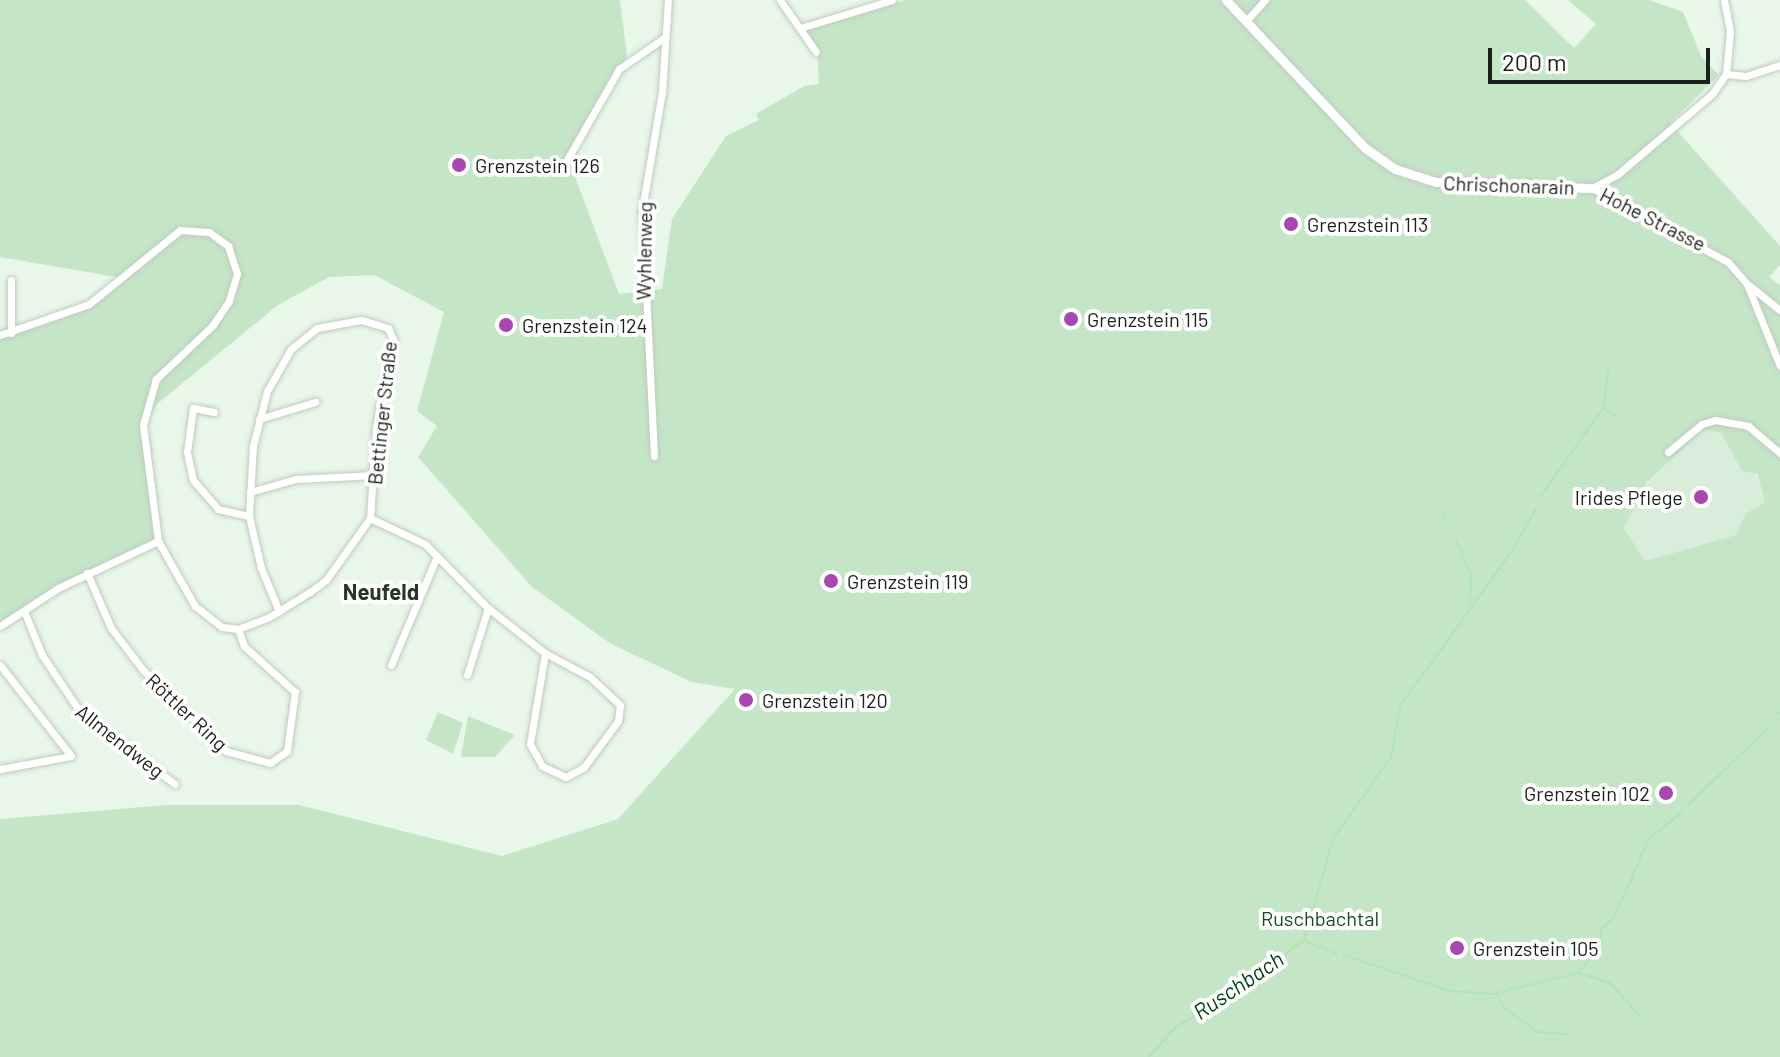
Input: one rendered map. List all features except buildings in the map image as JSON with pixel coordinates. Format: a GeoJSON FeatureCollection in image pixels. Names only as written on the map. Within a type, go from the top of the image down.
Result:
{"type":"FeatureCollection","features":[{"type":"Feature","properties":{"kind":"street","name":"Wyhlenweg"},"geometry":{"type":"LineString","coordinates":[[654,456],[642,210],[668,0]]}},
{"type":"Feature","properties":{"kind":"street"},"geometry":{"type":"LineString","coordinates":[[780,0],[816,52]]}},
{"type":"Feature","properties":{"kind":"street"},"geometry":{"type":"LineString","coordinates":[[800,28],[892,0]]}},
{"type":"Feature","properties":{"kind":"street","name":"Chrischonarain"},"geometry":{"type":"LineString","coordinates":[[1226,0],[1365,148],[1395,169],[1436,182],[1592,188],[1618,174],[1712,94],[1726,74]]}},
{"type":"Feature","properties":{"kind":"street"},"geometry":{"type":"LineString","coordinates":[[1246,21],[1265,0]]}},
{"type":"Feature","properties":{"kind":"street"},"geometry":{"type":"LineString","coordinates":[[1724,0],[1730,31],[1726,74],[1746,76],[1780,65]]}},
{"type":"Feature","properties":{"kind":"street"},"geometry":{"type":"LineString","coordinates":[[568,158],[619,69],[665,37]]}},
{"type":"Feature","properties":{"kind":"street","name":"Hohe Strasse"},"geometry":{"type":"LineString","coordinates":[[1592,188],[1711,249],[1780,310]]}},
{"type":"Feature","properties":{"kind":"street"},"geometry":{"type":"LineString","coordinates":[[0,335],[89,304],[180,230],[209,232],[228,246],[237,274],[229,301],[213,325],[156,379],[144,408],[158,541],[195,606],[222,627],[238,629]]}},
{"type":"Feature","properties":{"kind":"street"},"geometry":{"type":"LineString","coordinates":[[11,280],[11,333]]}},
{"type":"Feature","properties":{"kind":"street","name":"Hohe Strasse"},"geometry":{"type":"LineString","coordinates":[[1747,284],[1780,366]]}},
{"type":"Feature","properties":{"kind":"street","name":"Bettinger Straße"},"geometry":{"type":"LineString","coordinates":[[238,629],[279,611],[336,571],[370,518],[376,427],[393,339],[381,324],[344,321],[303,337],[275,373],[259,419]]}},
{"type":"Feature","properties":{"kind":"street"},"geometry":{"type":"LineString","coordinates":[[279,611],[261,568],[249,516],[259,419],[315,402]]}},
{"type":"Feature","properties":{"kind":"street"},"geometry":{"type":"LineString","coordinates":[[214,412],[193,408],[187,452],[193,480],[218,509],[249,516]]}},
{"type":"Feature","properties":{"kind":"street"},"geometry":{"type":"LineString","coordinates":[[1668,452],[1702,424],[1715,420],[1748,426],[1780,453]]}},
{"type":"Feature","properties":{"kind":"street"},"geometry":{"type":"LineString","coordinates":[[250,492],[296,479],[375,475]]}},
{"type":"Feature","properties":{"kind":"street"},"geometry":{"type":"LineString","coordinates":[[370,518],[413,535],[488,608],[545,653],[590,677],[620,705],[618,721],[584,767],[566,777],[542,766],[530,744],[545,653]]}},
{"type":"Feature","properties":{"kind":"street"},"geometry":{"type":"LineString","coordinates":[[0,626],[87,573],[158,541]]}},
{"type":"Feature","properties":{"kind":"street"},"geometry":{"type":"LineString","coordinates":[[391,665],[437,556]]}},
{"type":"Feature","properties":{"kind":"street","name":"Röttler Ring"},"geometry":{"type":"LineString","coordinates":[[87,573],[111,628],[143,670],[226,751],[270,763],[287,751],[295,692],[244,646],[238,629]]}},
{"type":"Feature","properties":{"kind":"street"},"geometry":{"type":"LineString","coordinates":[[467,675],[488,608]]}},
{"type":"Feature","properties":{"kind":"street","name":"Allmendweg"},"geometry":{"type":"LineString","coordinates":[[24,611],[42,655],[80,712],[175,784]]}},
{"type":"Feature","properties":{"kind":"street"},"geometry":{"type":"LineString","coordinates":[[0,665],[71,756],[0,769]]}},
{"type":"Feature","properties":{"kind":"shaded area","name":"Irides Pflege"},"geometry":{"type":"Polygon","coordinates":[[[1706,429],[1722,433],[1742,471],[1756,474],[1765,502],[1745,514],[1736,535],[1645,561],[1624,528],[1647,482],[1706,429]]]}},
{"type":"Feature","properties":{"kind":"green space","name":"Ruschbachtal"},"geometry":{"type":"Polygon","coordinates":[[[0,0],[620,0],[627,56],[568,158],[619,294],[662,289],[672,219],[726,136],[759,120],[756,114],[804,86],[819,84],[817,50],[805,29],[905,0],[1525,0],[1574,48],[1596,24],[1568,0],[1649,0],[1683,12],[1701,56],[1719,75],[1670,123],[1780,246],[1780,265],[1769,277],[1780,285],[1780,1057],[0,1057],[0,819],[166,805],[299,805],[502,856],[618,819],[735,689],[692,682],[611,644],[532,587],[418,457],[437,426],[417,411],[444,312],[374,275],[329,277],[278,305],[157,404],[143,425],[158,541],[88,573],[0,626],[0,335],[75,311],[122,278],[0,257],[0,0]],[[1705,429],[1647,482],[1624,528],[1645,561],[1736,535],[1745,514],[1765,502],[1757,474],[1742,471],[1721,433],[1705,429]]]}},
{"type":"Feature","properties":{"kind":"green space"},"geometry":{"type":"Polygon","coordinates":[[[438,712],[463,723],[453,754],[426,740],[438,712]]]}},
{"type":"Feature","properties":{"kind":"green space"},"geometry":{"type":"Polygon","coordinates":[[[468,716],[515,735],[495,757],[461,757],[468,716]]]}},
{"type":"Feature","properties":{"kind":"waterway"},"geometry":{"type":"LineString","coordinates":[[1540,497],[1603,408],[1609,368]]}},
{"type":"Feature","properties":{"kind":"waterway"},"geometry":{"type":"LineString","coordinates":[[1603,408],[1618,417]]}},
{"type":"Feature","properties":{"kind":"waterway"},"geometry":{"type":"LineString","coordinates":[[1304,941],[1333,839],[1391,757],[1400,706],[1513,550],[1536,508]]}},
{"type":"Feature","properties":{"kind":"waterway"},"geometry":{"type":"LineString","coordinates":[[1444,513],[1445,518]]}},
{"type":"Feature","properties":{"kind":"waterway"},"geometry":{"type":"LineString","coordinates":[[1456,540],[1471,575],[1470,604]]}},
{"type":"Feature","properties":{"kind":"waterway","name":"Ruschbach"},"geometry":{"type":"LineString","coordinates":[[1776,714],[1780,712]]}},
{"type":"Feature","properties":{"kind":"waterway","name":"Ruschbach"},"geometry":{"type":"LineString","coordinates":[[1688,805],[1767,729]]}},
{"type":"Feature","properties":{"kind":"waterway","name":"Ruschbach"},"geometry":{"type":"LineString","coordinates":[[1343,955],[1450,991],[1493,994],[1578,973],[1598,951],[1602,929],[1614,917],[1649,839],[1682,812]]}},
{"type":"Feature","properties":{"kind":"waterway","name":"Ruschbach"},"geometry":{"type":"LineString","coordinates":[[1149,1057],[1176,1027],[1266,972],[1304,941],[1338,954]]}},
{"type":"Feature","properties":{"kind":"waterway"},"geometry":{"type":"LineString","coordinates":[[1579,973],[1610,983],[1641,1017]]}},
{"type":"Feature","properties":{"kind":"waterway"},"geometry":{"type":"LineString","coordinates":[[1496,993],[1505,1008],[1535,1031]]}},
{"type":"Feature","properties":{"kind":"waterway"},"geometry":{"type":"LineString","coordinates":[[1537,1032],[1569,1034]]}},
{"type":"Feature","properties":{"kind":"place","name":"Grenzstein 126"},"geometry":{"type":"Point","coordinates":[459,165]}},
{"type":"Feature","properties":{"kind":"place","name":"Grenzstein 113"},"geometry":{"type":"Point","coordinates":[1291,224]}},
{"type":"Feature","properties":{"kind":"place","name":"Grenzstein 115"},"geometry":{"type":"Point","coordinates":[1071,319]}},
{"type":"Feature","properties":{"kind":"place","name":"Grenzstein 124"},"geometry":{"type":"Point","coordinates":[506,325]}},
{"type":"Feature","properties":{"kind":"place","name":"Irides Pflege"},"geometry":{"type":"Point","coordinates":[1701,497]}},
{"type":"Feature","properties":{"kind":"place","name":"Grenzstein 119"},"geometry":{"type":"Point","coordinates":[831,581]}},
{"type":"Feature","properties":{"kind":"place","name":"Grenzstein 120"},"geometry":{"type":"Point","coordinates":[746,700]}},
{"type":"Feature","properties":{"kind":"place","name":"Grenzstein 102"},"geometry":{"type":"Point","coordinates":[1666,793]}},
{"type":"Feature","properties":{"kind":"place","name":"Grenzstein 105"},"geometry":{"type":"Point","coordinates":[1457,948]}},
{"type":"Feature","properties":{"kind":"district","name":"Neufeld"},"geometry":{"type":"Point","coordinates":[381,592]}}]}
